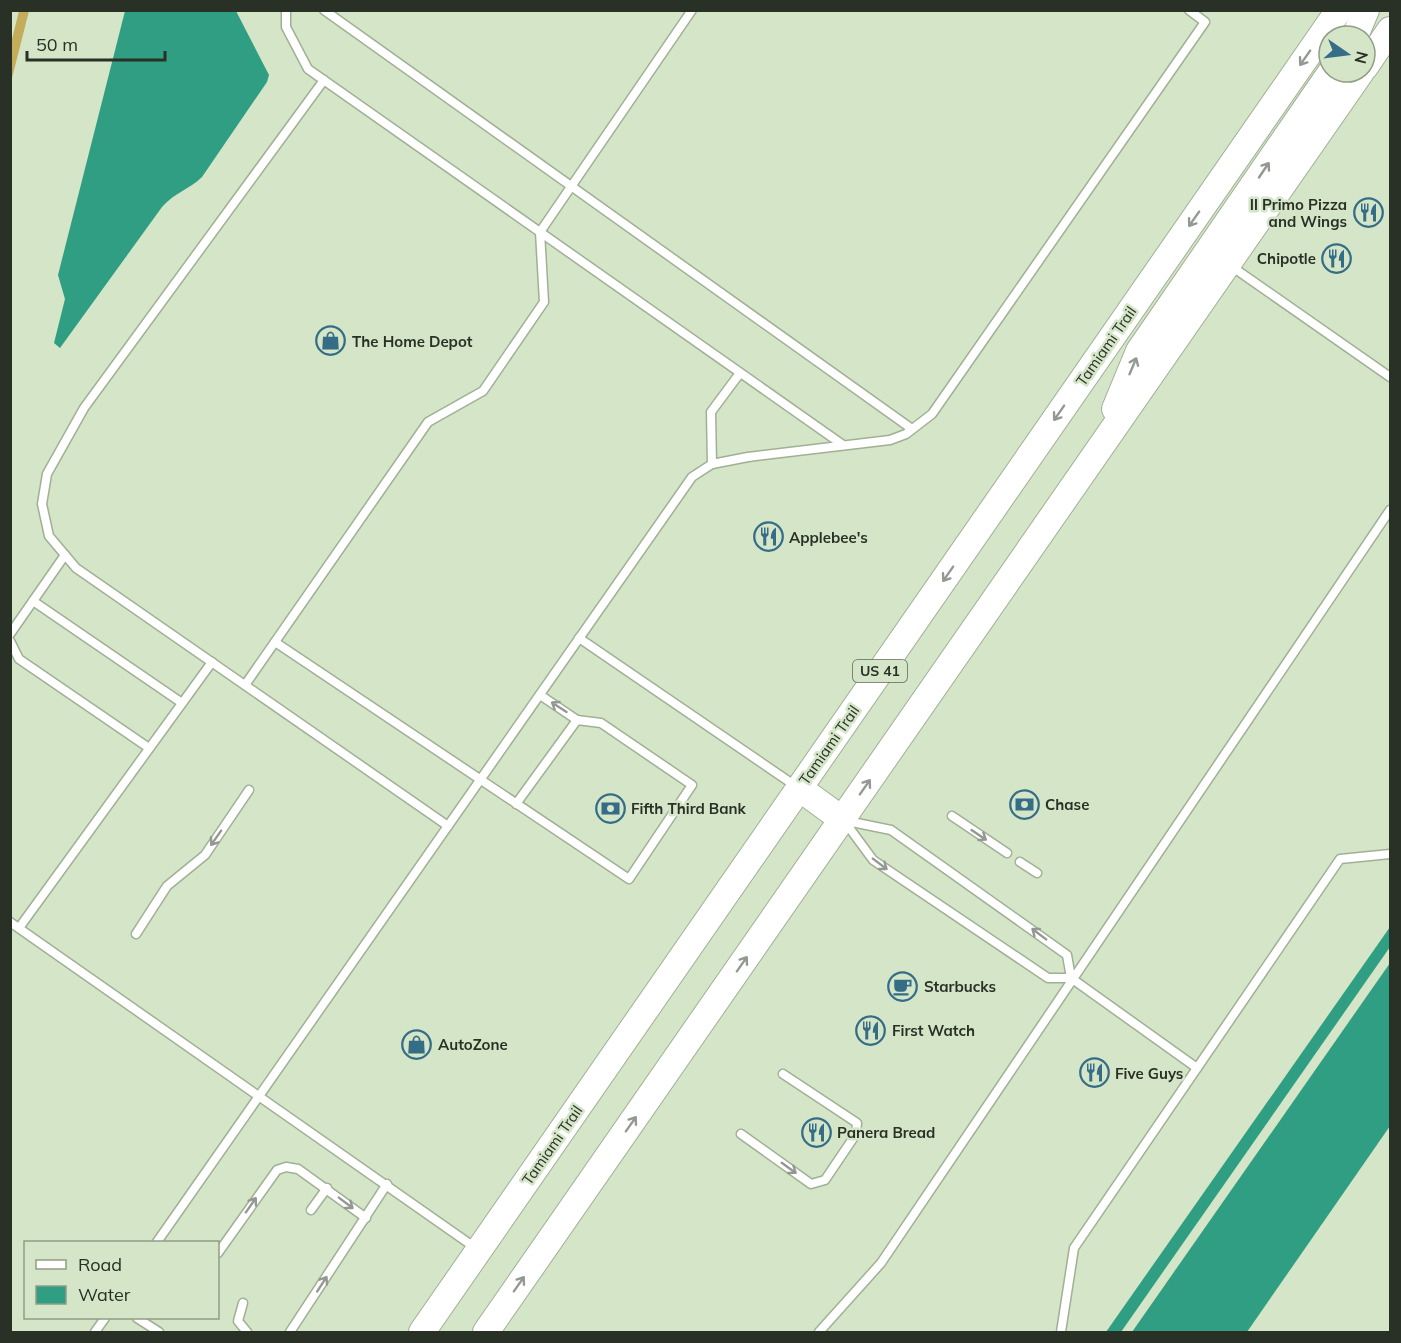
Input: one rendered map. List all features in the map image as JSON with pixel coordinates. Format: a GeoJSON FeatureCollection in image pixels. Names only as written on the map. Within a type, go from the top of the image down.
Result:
{"type":"FeatureCollection","features":[{"type":"Feature","properties":{"kind":"main road"},"geometry":{"type":"LineString","coordinates":[[1360,24],[1366,10]]}},
{"type":"Feature","properties":{"kind":"main road","name":"Tamiami Trail"},"geometry":{"type":"LineString","coordinates":[[422,1332],[1332,16]]}},
{"type":"Feature","properties":{"kind":"main road"},"geometry":{"type":"LineString","coordinates":[[1377,49],[1390,30]]}},
{"type":"Feature","properties":{"kind":"main road"},"geometry":{"type":"LineString","coordinates":[[1093,459],[1139,351],[1323,84]]}},
{"type":"Feature","properties":{"kind":"main road"},"geometry":{"type":"LineString","coordinates":[[486,1332],[1353,84]]}},
{"type":"Feature","properties":{"kind":"main road"},"geometry":{"type":"LineString","coordinates":[[799,788],[843,820]]}},
{"type":"Feature","properties":{"kind":"main road"},"geometry":{"type":"LineString","coordinates":[[438,1332],[508,1232],[533,1172]]}},
{"type":"Feature","properties":{"kind":"lane"},"geometry":{"type":"LineString","coordinates":[[286,10],[286,27],[308,69],[843,446]]}},
{"type":"Feature","properties":{"kind":"lane"},"geometry":{"type":"LineString","coordinates":[[324,10],[912,429]]}},
{"type":"Feature","properties":{"kind":"lane"},"geometry":{"type":"LineString","coordinates":[[245,685],[428,422],[483,391],[544,302],[540,232],[692,10]]}},
{"type":"Feature","properties":{"kind":"lane"},"geometry":{"type":"LineString","coordinates":[[158,1241],[692,477],[712,464],[890,440],[912,429],[932,414],[1205,22],[1189,10]]}},
{"type":"Feature","properties":{"kind":"lane"},"geometry":{"type":"LineString","coordinates":[[324,80],[84,408],[47,474],[42,504],[49,536],[76,567],[448,826]]}},
{"type":"Feature","properties":{"kind":"lane"},"geometry":{"type":"LineString","coordinates":[[1228,264],[1390,377]]}},
{"type":"Feature","properties":{"kind":"lane"},"geometry":{"type":"LineString","coordinates":[[712,464],[711,412],[740,373]]}},
{"type":"Feature","properties":{"kind":"lane"},"geometry":{"type":"LineString","coordinates":[[819,1332],[881,1263],[1071,978],[1390,510]]}},
{"type":"Feature","properties":{"kind":"lane"},"geometry":{"type":"LineString","coordinates":[[10,634],[65,555]]}},
{"type":"Feature","properties":{"kind":"lane"},"geometry":{"type":"LineString","coordinates":[[33,601],[182,703]]}},
{"type":"Feature","properties":{"kind":"lane"},"geometry":{"type":"LineString","coordinates":[[579,638],[799,788]]}},
{"type":"Feature","properties":{"kind":"lane"},"geometry":{"type":"LineString","coordinates":[[10,641],[19,659],[150,748]]}},
{"type":"Feature","properties":{"kind":"lane"},"geometry":{"type":"LineString","coordinates":[[275,642],[629,879],[692,785],[601,723],[577,720],[540,695]]}},
{"type":"Feature","properties":{"kind":"lane"},"geometry":{"type":"LineString","coordinates":[[19,928],[212,662]]}},
{"type":"Feature","properties":{"kind":"lane"},"geometry":{"type":"LineString","coordinates":[[516,804],[577,720]]}},
{"type":"Feature","properties":{"kind":"lane"},"geometry":{"type":"LineString","coordinates":[[136,934],[167,886],[205,855],[249,790]]}},
{"type":"Feature","properties":{"kind":"lane"},"geometry":{"type":"LineString","coordinates":[[952,816],[1007,853]]}},
{"type":"Feature","properties":{"kind":"lane"},"geometry":{"type":"LineString","coordinates":[[843,820],[891,830],[1067,955],[1071,978]]}},
{"type":"Feature","properties":{"kind":"lane"},"geometry":{"type":"LineString","coordinates":[[843,820],[873,860],[1048,978],[1071,978],[1197,1068]]}},
{"type":"Feature","properties":{"kind":"lane"},"geometry":{"type":"LineString","coordinates":[[1061,1332],[1074,1248],[1340,859],[1390,854]]}},
{"type":"Feature","properties":{"kind":"lane"},"geometry":{"type":"LineString","coordinates":[[1020,862],[1037,873]]}},
{"type":"Feature","properties":{"kind":"lane"},"geometry":{"type":"LineString","coordinates":[[10,922],[479,1250]]}},
{"type":"Feature","properties":{"kind":"lane"},"geometry":{"type":"LineString","coordinates":[[741,1134],[811,1184],[825,1180],[856,1134],[857,1123],[783,1074]]}},
{"type":"Feature","properties":{"kind":"lane"},"geometry":{"type":"LineString","coordinates":[[219,1252],[277,1170],[286,1167],[298,1168],[366,1218]]}},
{"type":"Feature","properties":{"kind":"lane"},"geometry":{"type":"LineString","coordinates":[[290,1332],[387,1185]]}},
{"type":"Feature","properties":{"kind":"lane"},"geometry":{"type":"LineString","coordinates":[[311,1210],[327,1188]]}},
{"type":"Feature","properties":{"kind":"lane"},"geometry":{"type":"LineString","coordinates":[[243,1303],[238,1321],[248,1332]]}},
{"type":"Feature","properties":{"kind":"lane"},"geometry":{"type":"LineString","coordinates":[[95,1332],[104,1319]]}},
{"type":"Feature","properties":{"kind":"lane"},"geometry":{"type":"LineString","coordinates":[[140,1319],[159,1332]]}},
{"type":"Feature","properties":{"kind":"shaded area"},"geometry":{"type":"Polygon","coordinates":[[[19,11],[29,11],[11,82],[11,43],[19,11]]]}},
{"type":"Feature","properties":{"kind":"water"},"geometry":{"type":"Polygon","coordinates":[[[125,11],[236,11],[269,75],[267,82],[202,177],[162,207],[60,348],[54,343],[65,299],[58,275],[125,11]]]}},
{"type":"Feature","properties":{"kind":"water"},"geometry":{"type":"Polygon","coordinates":[[[1390,927],[1390,947],[1121,1332],[1106,1332],[1390,927]]]}},
{"type":"Feature","properties":{"kind":"water"},"geometry":{"type":"Polygon","coordinates":[[[1390,963],[1390,1126],[1247,1332],[1132,1332],[1390,963]]]}},
{"type":"Feature","properties":{"kind":"place","name":"Il Primo Pizza and Wings"},"geometry":{"type":"Point","coordinates":[1368,213]}},
{"type":"Feature","properties":{"kind":"place","name":"Chipotle"},"geometry":{"type":"Point","coordinates":[1337,258]}},
{"type":"Feature","properties":{"kind":"place","name":"The Home Depot"},"geometry":{"type":"Point","coordinates":[331,341]}},
{"type":"Feature","properties":{"kind":"place","name":"Applebee's"},"geometry":{"type":"Point","coordinates":[768,537]}},
{"type":"Feature","properties":{"kind":"place","name":"Chase"},"geometry":{"type":"Point","coordinates":[1024,804]}},
{"type":"Feature","properties":{"kind":"place","name":"Fifth Third Bank"},"geometry":{"type":"Point","coordinates":[610,808]}},
{"type":"Feature","properties":{"kind":"place","name":"Starbucks"},"geometry":{"type":"Point","coordinates":[903,986]}},
{"type":"Feature","properties":{"kind":"place","name":"First Watch"},"geometry":{"type":"Point","coordinates":[871,1030]}},
{"type":"Feature","properties":{"kind":"place","name":"AutoZone"},"geometry":{"type":"Point","coordinates":[417,1044]}},
{"type":"Feature","properties":{"kind":"place","name":"Five Guys"},"geometry":{"type":"Point","coordinates":[1094,1073]}},
{"type":"Feature","properties":{"kind":"place","name":"Panera Bread"},"geometry":{"type":"Point","coordinates":[816,1132]}}]}
